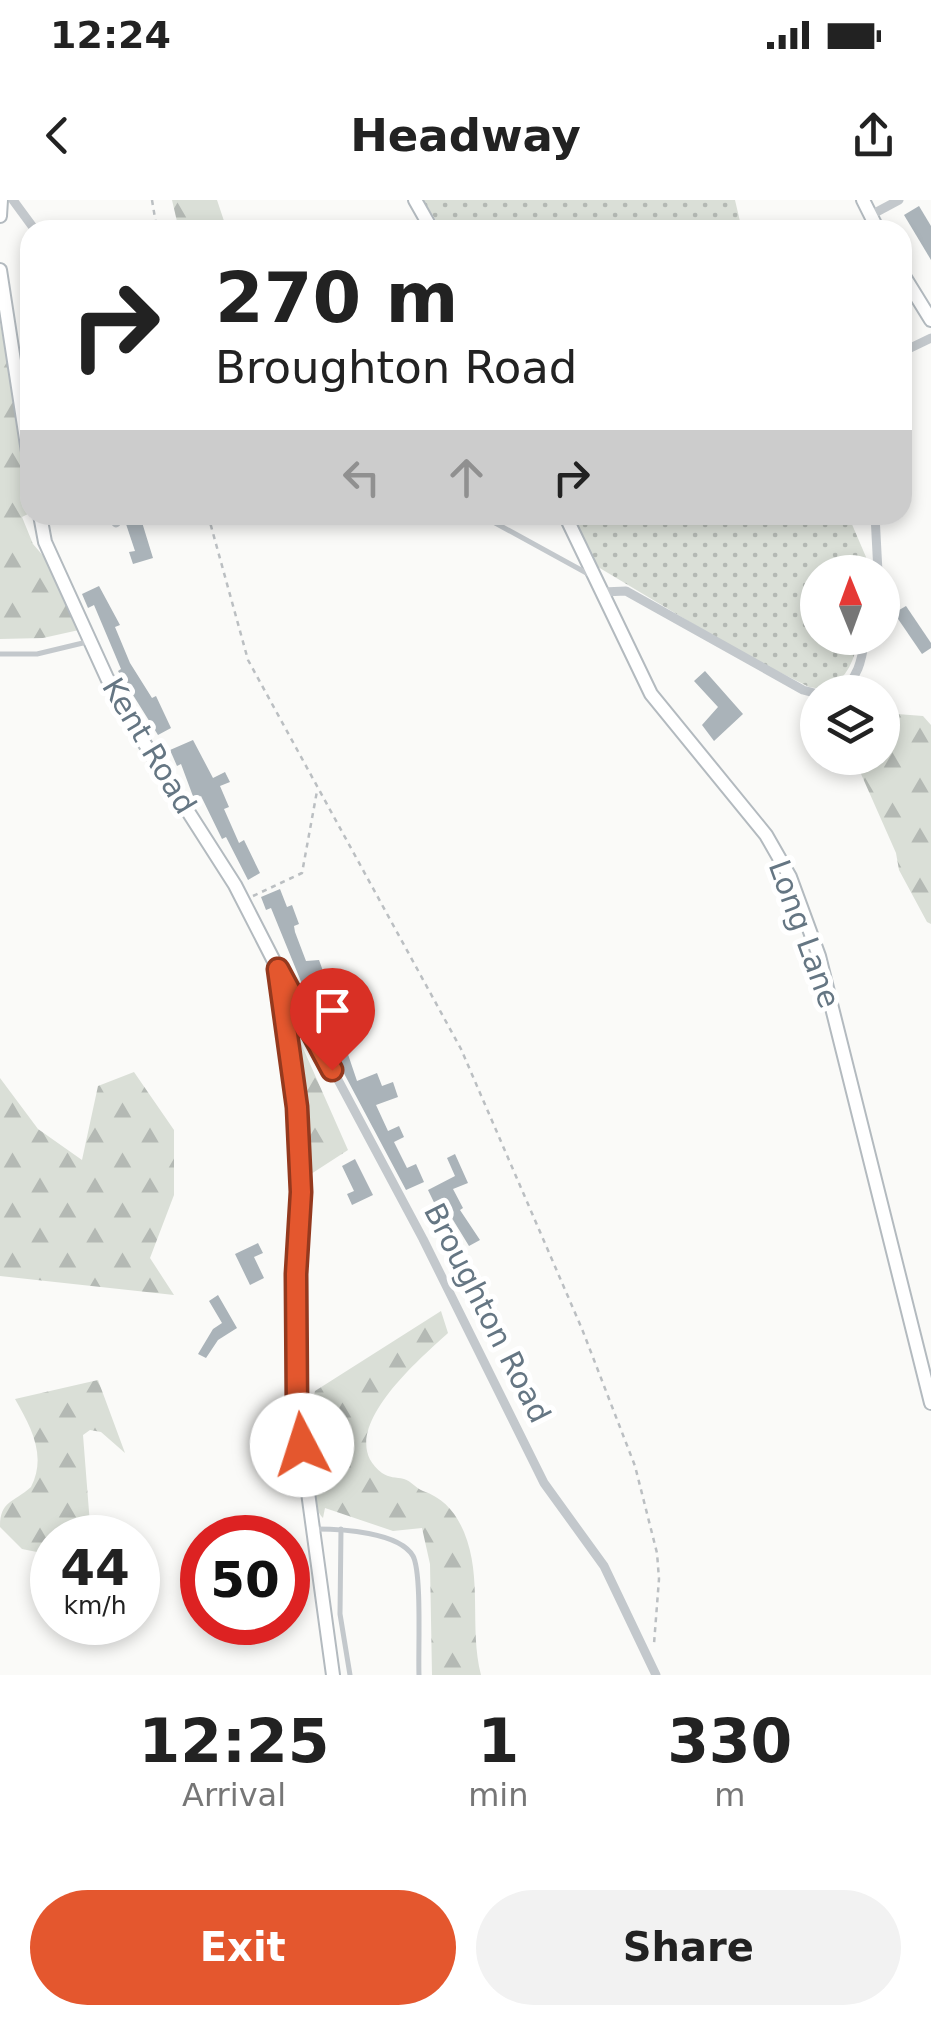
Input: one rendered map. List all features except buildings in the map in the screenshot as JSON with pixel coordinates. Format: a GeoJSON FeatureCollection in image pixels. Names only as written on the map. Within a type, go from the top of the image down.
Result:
{"type":"FeatureCollection","features":[{"type":"Feature","properties":{"kind":"main road"},"geometry":{"type":"LineString","coordinates":[[0,216],[1,200]]}},
{"type":"Feature","properties":{"kind":"main road"},"geometry":{"type":"LineString","coordinates":[[863,200],[873,220]]}},
{"type":"Feature","properties":{"kind":"main road"},"geometry":{"type":"LineString","coordinates":[[0,270],[20,400]]}},
{"type":"Feature","properties":{"kind":"main road"},"geometry":{"type":"LineString","coordinates":[[912,289],[931,320]]}},
{"type":"Feature","properties":{"kind":"main road","name":"Kent Road"},"geometry":{"type":"LineString","coordinates":[[42,525],[45,542],[90,642],[136,730],[243,900],[278,969],[297,1107],[301,1192],[296,1274],[297,1412],[333,1675]]}},
{"type":"Feature","properties":{"kind":"main road","name":"Long Lane"},"geometry":{"type":"LineString","coordinates":[[570,525],[651,694],[766,835],[790,877],[820,956],[931,1403]]}},
{"type":"Feature","properties":{"kind":"street"},"geometry":{"type":"LineString","coordinates":[[871,215],[899,200]]}},
{"type":"Feature","properties":{"kind":"street"},"geometry":{"type":"LineString","coordinates":[[876,525],[877,555]]}},
{"type":"Feature","properties":{"kind":"street"},"geometry":{"type":"LineString","coordinates":[[602,592],[626,591],[800,688]]}},
{"type":"Feature","properties":{"kind":"street","name":"Broughton Road"},"geometry":{"type":"LineString","coordinates":[[278,969],[422,1240],[544,1483],[604,1566],[655,1673]]}},
{"type":"Feature","properties":{"kind":"lane"},"geometry":{"type":"LineString","coordinates":[[499,525],[594,577]]}},
{"type":"Feature","properties":{"kind":"lane"},"geometry":{"type":"LineString","coordinates":[[0,654],[36,654],[90,642]]}},
{"type":"Feature","properties":{"kind":"lane"},"geometry":{"type":"LineString","coordinates":[[313,1529],[341,1528],[399,1543],[412,1554],[416,1563],[419,1675]]}},
{"type":"Feature","properties":{"kind":"lane"},"geometry":{"type":"LineString","coordinates":[[341,1528],[340,1614],[350,1675]]}},
{"type":"Feature","properties":{"kind":"path"},"geometry":{"type":"LineString","coordinates":[[211,525],[248,660],[462,1049],[582,1329],[635,1466],[658,1566],[655,1673]]}},
{"type":"Feature","properties":{"kind":"path"},"geometry":{"type":"LineString","coordinates":[[243,900],[302,873],[317,789]]}},
{"type":"Feature","properties":{"kind":"green space"},"geometry":{"type":"Polygon","coordinates":[[[172,200],[217,200],[224,220],[177,220],[172,200]]]}},
{"type":"Feature","properties":{"kind":"green space"},"geometry":{"type":"Polygon","coordinates":[[[423,200],[735,200],[740,220],[436,220],[423,200]]]}},
{"type":"Feature","properties":{"kind":"green space"},"geometry":{"type":"Polygon","coordinates":[[[0,322],[20,431],[20,525],[25,525],[33,544],[51,565],[79,630],[43,638],[0,639],[0,322]]]}},
{"type":"Feature","properties":{"kind":"green space"},"geometry":{"type":"Polygon","coordinates":[[[578,525],[852,525],[865,555],[800,555],[800,655],[855,655],[843,675],[800,675],[800,682],[745,655],[598,567],[578,525]]]}},
{"type":"Feature","properties":{"kind":"green space"},"geometry":{"type":"Polygon","coordinates":[[[900,714],[923,716],[931,725],[931,924],[899,870],[896,853],[862,775],[900,775],[900,714]]]}},
{"type":"Feature","properties":{"kind":"green space"},"geometry":{"type":"Polygon","coordinates":[[[292,1023],[348,1150],[311,1174],[311,1152],[292,1023]]]}},
{"type":"Feature","properties":{"kind":"green space"},"geometry":{"type":"Polygon","coordinates":[[[134,1072],[174,1130],[174,1195],[150,1258],[174,1295],[0,1276],[0,1078],[38,1129],[82,1160],[98,1086],[134,1072]]]}},
{"type":"Feature","properties":{"kind":"green space"},"geometry":{"type":"Polygon","coordinates":[[[441,1311],[448,1333],[385,1398],[367,1438],[369,1457],[382,1473],[407,1480],[437,1497],[460,1524],[473,1567],[481,1675],[432,1675],[430,1564],[422,1528],[393,1531],[325,1508],[323,1518],[313,1494],[311,1476],[315,1391],[441,1311]]]}},
{"type":"Feature","properties":{"kind":"green space"},"geometry":{"type":"Polygon","coordinates":[[[98,1380],[125,1453],[101,1432],[90,1430],[83,1435],[89,1515],[30,1515],[30,1551],[22,1549],[0,1527],[5,1507],[31,1487],[38,1464],[31,1431],[15,1399],[98,1380]]]}},
{"type":"Feature","properties":{"kind":"route"},"geometry":{"type":"LineString","coordinates":[[302,1445],[297,1412],[296,1274],[301,1192],[297,1107],[278,969],[332,1070]]}}]}
